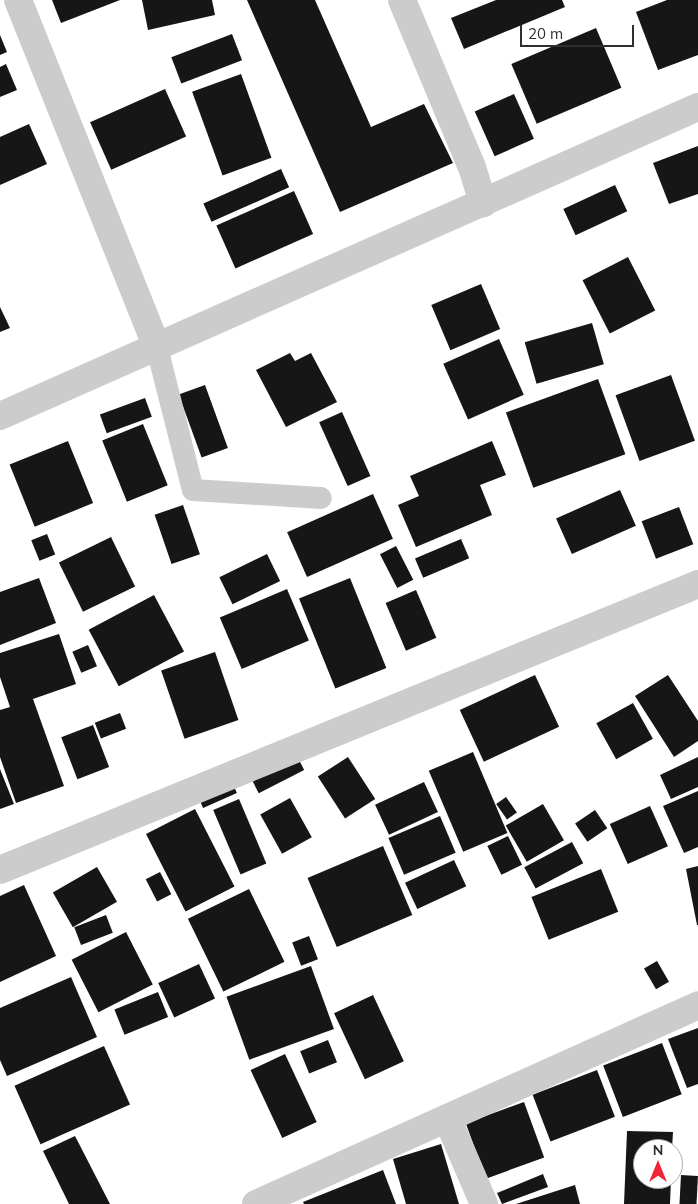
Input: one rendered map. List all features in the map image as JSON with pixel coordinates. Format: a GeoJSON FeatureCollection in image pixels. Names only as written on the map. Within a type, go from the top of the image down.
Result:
{"type":"FeatureCollection","features":[{"type":"Feature","properties":{"kind":"street"},"geometry":{"type":"LineString","coordinates":[[18,0],[157,348]]}},
{"type":"Feature","properties":{"kind":"street"},"geometry":{"type":"LineString","coordinates":[[402,0],[472,167],[483,203]]}},
{"type":"Feature","properties":{"kind":"street"},"geometry":{"type":"LineString","coordinates":[[0,416],[698,107]]}},
{"type":"Feature","properties":{"kind":"street"},"geometry":{"type":"LineString","coordinates":[[0,870],[698,584]]}},
{"type":"Feature","properties":{"kind":"street"},"geometry":{"type":"LineString","coordinates":[[256,1204],[698,1005]]}},
{"type":"Feature","properties":{"kind":"street"},"geometry":{"type":"LineString","coordinates":[[447,1118],[484,1204]]}},
{"type":"Feature","properties":{"kind":"lane"},"geometry":{"type":"LineString","coordinates":[[157,348],[193,490],[321,498]]}},
{"type":"Feature","properties":{"kind":"building"},"geometry":{"type":"Polygon","coordinates":[[[52,0],[120,0],[61,23],[52,0]]]}},
{"type":"Feature","properties":{"kind":"building"},"geometry":{"type":"Polygon","coordinates":[[[142,0],[212,0],[215,15],[148,30],[142,0]]]}},
{"type":"Feature","properties":{"kind":"building"},"geometry":{"type":"Polygon","coordinates":[[[247,0],[315,0],[371,127],[424,104],[453,163],[340,212],[247,0]]]}},
{"type":"Feature","properties":{"kind":"building"},"geometry":{"type":"Polygon","coordinates":[[[496,0],[562,0],[565,7],[464,49],[451,18],[496,0]]]}},
{"type":"Feature","properties":{"kind":"building"},"geometry":{"type":"Polygon","coordinates":[[[667,0],[698,0],[698,55],[658,70],[636,12],[667,0]]]}},
{"type":"Feature","properties":{"kind":"building"},"geometry":{"type":"Polygon","coordinates":[[[596,28],[621,88],[537,124],[511,64],[596,28]]]}},
{"type":"Feature","properties":{"kind":"building"},"geometry":{"type":"Polygon","coordinates":[[[232,34],[242,60],[181,83],[171,57],[232,34]]]}},
{"type":"Feature","properties":{"kind":"building"},"geometry":{"type":"Polygon","coordinates":[[[0,35],[7,52],[0,55],[0,35]]]}},
{"type":"Feature","properties":{"kind":"building"},"geometry":{"type":"Polygon","coordinates":[[[6,64],[17,90],[0,97],[0,67],[6,64]]]}},
{"type":"Feature","properties":{"kind":"building"},"geometry":{"type":"Polygon","coordinates":[[[241,74],[271,158],[223,175],[192,92],[241,74]]]}},
{"type":"Feature","properties":{"kind":"building"},"geometry":{"type":"Polygon","coordinates":[[[165,89],[186,137],[111,170],[90,122],[165,89]]]}},
{"type":"Feature","properties":{"kind":"building"},"geometry":{"type":"Polygon","coordinates":[[[514,94],[534,139],[495,156],[475,111],[514,94]]]}},
{"type":"Feature","properties":{"kind":"building"},"geometry":{"type":"Polygon","coordinates":[[[29,124],[47,164],[0,185],[0,137],[29,124]]]}},
{"type":"Feature","properties":{"kind":"building"},"geometry":{"type":"Polygon","coordinates":[[[698,146],[698,194],[669,204],[653,163],[698,146]]]}},
{"type":"Feature","properties":{"kind":"building"},"geometry":{"type":"Polygon","coordinates":[[[281,169],[289,187],[211,222],[203,204],[281,169]]]}},
{"type":"Feature","properties":{"kind":"building"},"geometry":{"type":"Polygon","coordinates":[[[615,185],[627,211],[576,235],[563,209],[615,185]]]}},
{"type":"Feature","properties":{"kind":"building"},"geometry":{"type":"Polygon","coordinates":[[[294,191],[313,234],[235,269],[216,226],[294,191]]]}},
{"type":"Feature","properties":{"kind":"building"},"geometry":{"type":"Polygon","coordinates":[[[628,257],[655,310],[610,334],[583,280],[628,257]]]}},
{"type":"Feature","properties":{"kind":"building"},"geometry":{"type":"Polygon","coordinates":[[[481,284],[500,329],[450,350],[431,305],[481,284]]]}},
{"type":"Feature","properties":{"kind":"building"},"geometry":{"type":"Polygon","coordinates":[[[0,307],[10,328],[0,332],[0,307]]]}},
{"type":"Feature","properties":{"kind":"building"},"geometry":{"type":"Polygon","coordinates":[[[592,323],[604,364],[537,384],[525,342],[592,323]]]}},
{"type":"Feature","properties":{"kind":"building"},"geometry":{"type":"Polygon","coordinates":[[[499,339],[524,395],[468,420],[443,364],[499,339]]]}},
{"type":"Feature","properties":{"kind":"building"},"geometry":{"type":"Polygon","coordinates":[[[290,353],[295,361],[311,353],[337,402],[286,427],[256,370],[290,353]]]}},
{"type":"Feature","properties":{"kind":"building"},"geometry":{"type":"Polygon","coordinates":[[[671,375],[695,441],[639,461],[616,395],[671,375]]]}},
{"type":"Feature","properties":{"kind":"building"},"geometry":{"type":"Polygon","coordinates":[[[598,379],[625,454],[533,488],[506,413],[598,379]]]}},
{"type":"Feature","properties":{"kind":"building"},"geometry":{"type":"Polygon","coordinates":[[[205,385],[228,448],[202,458],[179,395],[205,385]]]}},
{"type":"Feature","properties":{"kind":"building"},"geometry":{"type":"Polygon","coordinates":[[[145,398],[152,417],[107,433],[100,414],[145,398]]]}},
{"type":"Feature","properties":{"kind":"building"},"geometry":{"type":"Polygon","coordinates":[[[342,412],[370,476],[348,486],[319,422],[342,412]]]}},
{"type":"Feature","properties":{"kind":"building"},"geometry":{"type":"Polygon","coordinates":[[[143,424],[168,485],[127,502],[102,440],[143,424]]]}},
{"type":"Feature","properties":{"kind":"building"},"geometry":{"type":"Polygon","coordinates":[[[68,441],[93,503],[35,527],[10,465],[68,441]]]}},
{"type":"Feature","properties":{"kind":"building"},"geometry":{"type":"Polygon","coordinates":[[[492,441],[506,475],[480,485],[492,515],[416,547],[398,505],[419,496],[410,476],[492,441]]]}},
{"type":"Feature","properties":{"kind":"building"},"geometry":{"type":"Polygon","coordinates":[[[620,490],[636,526],[572,554],[556,518],[620,490]]]}},
{"type":"Feature","properties":{"kind":"building"},"geometry":{"type":"Polygon","coordinates":[[[373,494],[393,539],[307,577],[287,532],[373,494]]]}},
{"type":"Feature","properties":{"kind":"building"},"geometry":{"type":"Polygon","coordinates":[[[183,505],[200,554],[172,564],[155,515],[183,505]]]}},
{"type":"Feature","properties":{"kind":"building"},"geometry":{"type":"Polygon","coordinates":[[[679,507],[693,544],[656,559],[642,521],[679,507]]]}},
{"type":"Feature","properties":{"kind":"building"},"geometry":{"type":"Polygon","coordinates":[[[47,534],[55,554],[39,561],[31,540],[47,534]]]}},
{"type":"Feature","properties":{"kind":"building"},"geometry":{"type":"Polygon","coordinates":[[[111,537],[135,586],[83,612],[59,562],[111,537]]]}},
{"type":"Feature","properties":{"kind":"building"},"geometry":{"type":"Polygon","coordinates":[[[461,539],[469,558],[423,578],[415,559],[461,539]]]}},
{"type":"Feature","properties":{"kind":"building"},"geometry":{"type":"Polygon","coordinates":[[[396,546],[413,580],[397,588],[380,554],[396,546]]]}},
{"type":"Feature","properties":{"kind":"building"},"geometry":{"type":"Polygon","coordinates":[[[267,554],[280,581],[233,604],[219,577],[267,554]]]}},
{"type":"Feature","properties":{"kind":"building"},"geometry":{"type":"Polygon","coordinates":[[[39,578],[56,623],[0,645],[0,592],[39,578]]]}},
{"type":"Feature","properties":{"kind":"building"},"geometry":{"type":"Polygon","coordinates":[[[350,578],[386,668],[335,689],[299,599],[350,578]]]}},
{"type":"Feature","properties":{"kind":"building"},"geometry":{"type":"Polygon","coordinates":[[[287,589],[309,641],[242,669],[220,618],[287,589]]]}},
{"type":"Feature","properties":{"kind":"building"},"geometry":{"type":"Polygon","coordinates":[[[416,590],[436,638],[406,651],[386,603],[416,590]]]}},
{"type":"Feature","properties":{"kind":"building"},"geometry":{"type":"Polygon","coordinates":[[[154,595],[184,652],[119,686],[89,630],[154,595]]]}},
{"type":"Feature","properties":{"kind":"building"},"geometry":{"type":"Polygon","coordinates":[[[59,634],[76,684],[33,699],[64,786],[16,803],[0,757],[0,710],[10,707],[0,677],[0,653],[59,634]]]}},
{"type":"Feature","properties":{"kind":"building"},"geometry":{"type":"Polygon","coordinates":[[[88,645],[97,666],[81,673],[72,652],[88,645]]]}},
{"type":"Feature","properties":{"kind":"building"},"geometry":{"type":"Polygon","coordinates":[[[215,652],[238,720],[185,739],[161,671],[215,652]]]}},
{"type":"Feature","properties":{"kind":"building"},"geometry":{"type":"Polygon","coordinates":[[[535,675],[559,727],[484,762],[460,710],[535,675]]]}},
{"type":"Feature","properties":{"kind":"building"},"geometry":{"type":"Polygon","coordinates":[[[668,675],[698,721],[698,741],[674,757],[635,696],[668,675]]]}},
{"type":"Feature","properties":{"kind":"building"},"geometry":{"type":"Polygon","coordinates":[[[633,703],[653,739],[616,759],[596,723],[633,703]]]}},
{"type":"Feature","properties":{"kind":"building"},"geometry":{"type":"Polygon","coordinates":[[[120,713],[126,729],[101,739],[95,723],[120,713]]]}},
{"type":"Feature","properties":{"kind":"building"},"geometry":{"type":"Polygon","coordinates":[[[93,725],[109,767],[77,779],[61,737],[93,725]]]}},
{"type":"Feature","properties":{"kind":"building"},"geometry":{"type":"Polygon","coordinates":[[[473,752],[507,833],[463,852],[429,771],[473,752]]]}},
{"type":"Feature","properties":{"kind":"building"},"geometry":{"type":"Polygon","coordinates":[[[296,754],[304,770],[259,793],[251,777],[296,754]]]}},
{"type":"Feature","properties":{"kind":"building"},"geometry":{"type":"Polygon","coordinates":[[[348,757],[375,799],[345,819],[318,777],[348,757]]]}},
{"type":"Feature","properties":{"kind":"building"},"geometry":{"type":"Polygon","coordinates":[[[698,757],[698,787],[671,799],[660,775],[698,757]]]}},
{"type":"Feature","properties":{"kind":"building"},"geometry":{"type":"Polygon","coordinates":[[[0,769],[14,804],[0,809],[0,769]]]}},
{"type":"Feature","properties":{"kind":"building"},"geometry":{"type":"Polygon","coordinates":[[[232,782],[237,793],[203,808],[198,797],[232,782]]]}},
{"type":"Feature","properties":{"kind":"building"},"geometry":{"type":"Polygon","coordinates":[[[424,782],[438,812],[389,835],[375,805],[424,782]]]}},
{"type":"Feature","properties":{"kind":"building"},"geometry":{"type":"Polygon","coordinates":[[[698,791],[698,847],[684,853],[663,806],[698,791]]]}},
{"type":"Feature","properties":{"kind":"building"},"geometry":{"type":"Polygon","coordinates":[[[506,797],[517,813],[507,819],[496,804],[506,797]]]}},
{"type":"Feature","properties":{"kind":"building"},"geometry":{"type":"Polygon","coordinates":[[[290,798],[312,837],[282,854],[260,814],[290,798]]]}},
{"type":"Feature","properties":{"kind":"building"},"geometry":{"type":"Polygon","coordinates":[[[239,799],[266,863],[241,874],[213,810],[239,799]]]}},
{"type":"Feature","properties":{"kind":"building"},"geometry":{"type":"Polygon","coordinates":[[[543,804],[564,840],[527,862],[506,826],[543,804]]]}},
{"type":"Feature","properties":{"kind":"building"},"geometry":{"type":"Polygon","coordinates":[[[650,806],[668,846],[628,864],[610,824],[650,806]]]}},
{"type":"Feature","properties":{"kind":"building"},"geometry":{"type":"Polygon","coordinates":[[[195,809],[234,887],[185,911],[146,834],[195,809]]]}},
{"type":"Feature","properties":{"kind":"building"},"geometry":{"type":"Polygon","coordinates":[[[595,810],[607,828],[587,842],[575,823],[595,810]]]}},
{"type":"Feature","properties":{"kind":"building"},"geometry":{"type":"Polygon","coordinates":[[[440,816],[456,853],[404,875],[388,838],[440,816]]]}},
{"type":"Feature","properties":{"kind":"building"},"geometry":{"type":"Polygon","coordinates":[[[508,836],[522,865],[501,875],[487,846],[508,836]]]}},
{"type":"Feature","properties":{"kind":"building"},"geometry":{"type":"Polygon","coordinates":[[[572,842],[583,863],[536,889],[524,867],[572,842]]]}},
{"type":"Feature","properties":{"kind":"building"},"geometry":{"type":"Polygon","coordinates":[[[383,846],[412,915],[337,947],[308,878],[383,846]]]}},
{"type":"Feature","properties":{"kind":"building"},"geometry":{"type":"Polygon","coordinates":[[[454,860],[466,886],[417,909],[405,883],[454,860]]]}},
{"type":"Feature","properties":{"kind":"building"},"geometry":{"type":"Polygon","coordinates":[[[698,866],[698,925],[697,925],[686,869],[698,866]]]}},
{"type":"Feature","properties":{"kind":"building"},"geometry":{"type":"Polygon","coordinates":[[[97,867],[117,902],[73,927],[53,892],[97,867]]]}},
{"type":"Feature","properties":{"kind":"building"},"geometry":{"type":"Polygon","coordinates":[[[601,869],[618,912],[549,940],[531,897],[601,869]]]}},
{"type":"Feature","properties":{"kind":"building"},"geometry":{"type":"Polygon","coordinates":[[[160,872],[171,894],[157,902],[146,879],[160,872]]]}},
{"type":"Feature","properties":{"kind":"building"},"geometry":{"type":"Polygon","coordinates":[[[24,885],[56,956],[0,982],[0,896],[24,885]]]}},
{"type":"Feature","properties":{"kind":"building"},"geometry":{"type":"Polygon","coordinates":[[[249,889],[285,962],[223,992],[188,919],[249,889]]]}},
{"type":"Feature","properties":{"kind":"building"},"geometry":{"type":"Polygon","coordinates":[[[106,915],[113,933],[81,945],[74,927],[106,915]]]}},
{"type":"Feature","properties":{"kind":"building"},"geometry":{"type":"Polygon","coordinates":[[[126,932],[153,985],[98,1012],[72,960],[126,932]]]}},
{"type":"Feature","properties":{"kind":"building"},"geometry":{"type":"Polygon","coordinates":[[[309,936],[318,959],[301,966],[292,942],[309,936]]]}},
{"type":"Feature","properties":{"kind":"building"},"geometry":{"type":"Polygon","coordinates":[[[657,961],[669,982],[656,989],[644,968],[657,961]]]}},
{"type":"Feature","properties":{"kind":"building"},"geometry":{"type":"Polygon","coordinates":[[[199,964],[215,998],[174,1017],[158,983],[199,964]]]}},
{"type":"Feature","properties":{"kind":"building"},"geometry":{"type":"Polygon","coordinates":[[[311,966],[334,1029],[249,1060],[226,997],[311,966]]]}},
{"type":"Feature","properties":{"kind":"building"},"geometry":{"type":"Polygon","coordinates":[[[71,977],[97,1037],[7,1076],[0,1060],[0,1008],[71,977]]]}},
{"type":"Feature","properties":{"kind":"building"},"geometry":{"type":"Polygon","coordinates":[[[158,992],[168,1017],[125,1035],[114,1010],[158,992]]]}},
{"type":"Feature","properties":{"kind":"building"},"geometry":{"type":"Polygon","coordinates":[[[373,995],[404,1061],[365,1079],[334,1013],[373,995]]]}},
{"type":"Feature","properties":{"kind":"building"},"geometry":{"type":"Polygon","coordinates":[[[698,1028],[698,1084],[687,1088],[668,1039],[698,1028]]]}},
{"type":"Feature","properties":{"kind":"building"},"geometry":{"type":"Polygon","coordinates":[[[328,1040],[337,1062],[309,1073],[300,1051],[328,1040]]]}},
{"type":"Feature","properties":{"kind":"building"},"geometry":{"type":"Polygon","coordinates":[[[662,1043],[682,1094],[623,1117],[603,1066],[662,1043]]]}},
{"type":"Feature","properties":{"kind":"building"},"geometry":{"type":"Polygon","coordinates":[[[104,1046],[130,1104],[41,1144],[14,1086],[104,1046]]]}},
{"type":"Feature","properties":{"kind":"building"},"geometry":{"type":"Polygon","coordinates":[[[285,1054],[317,1122],[282,1138],[251,1070],[285,1054]]]}},
{"type":"Feature","properties":{"kind":"building"},"geometry":{"type":"Polygon","coordinates":[[[597,1070],[615,1117],[551,1141],[533,1095],[597,1070]]]}},
{"type":"Feature","properties":{"kind":"building"},"geometry":{"type":"Polygon","coordinates":[[[524,1102],[544,1157],[486,1179],[466,1123],[524,1102]]]}},
{"type":"Feature","properties":{"kind":"building"},"geometry":{"type":"Polygon","coordinates":[[[627,1131],[673,1132],[673,1139],[633,1139],[633,1189],[671,1189],[670,1204],[624,1204],[627,1131]]]}},
{"type":"Feature","properties":{"kind":"building"},"geometry":{"type":"Polygon","coordinates":[[[75,1136],[110,1204],[69,1204],[43,1151],[75,1136]]]}},
{"type":"Feature","properties":{"kind":"building"},"geometry":{"type":"Polygon","coordinates":[[[441,1144],[459,1204],[406,1204],[393,1159],[441,1144]]]}},
{"type":"Feature","properties":{"kind":"building"},"geometry":{"type":"Polygon","coordinates":[[[383,1170],[396,1204],[304,1204],[303,1202],[383,1170]]]}},
{"type":"Feature","properties":{"kind":"building"},"geometry":{"type":"Polygon","coordinates":[[[543,1174],[548,1187],[502,1204],[497,1193],[543,1174]]]}},
{"type":"Feature","properties":{"kind":"building"},"geometry":{"type":"Polygon","coordinates":[[[683,1175],[698,1176],[697,1204],[679,1204],[680,1189],[683,1189],[683,1175]]]}},
{"type":"Feature","properties":{"kind":"building"},"geometry":{"type":"Polygon","coordinates":[[[575,1185],[580,1204],[516,1204],[575,1185]]]}}]}
